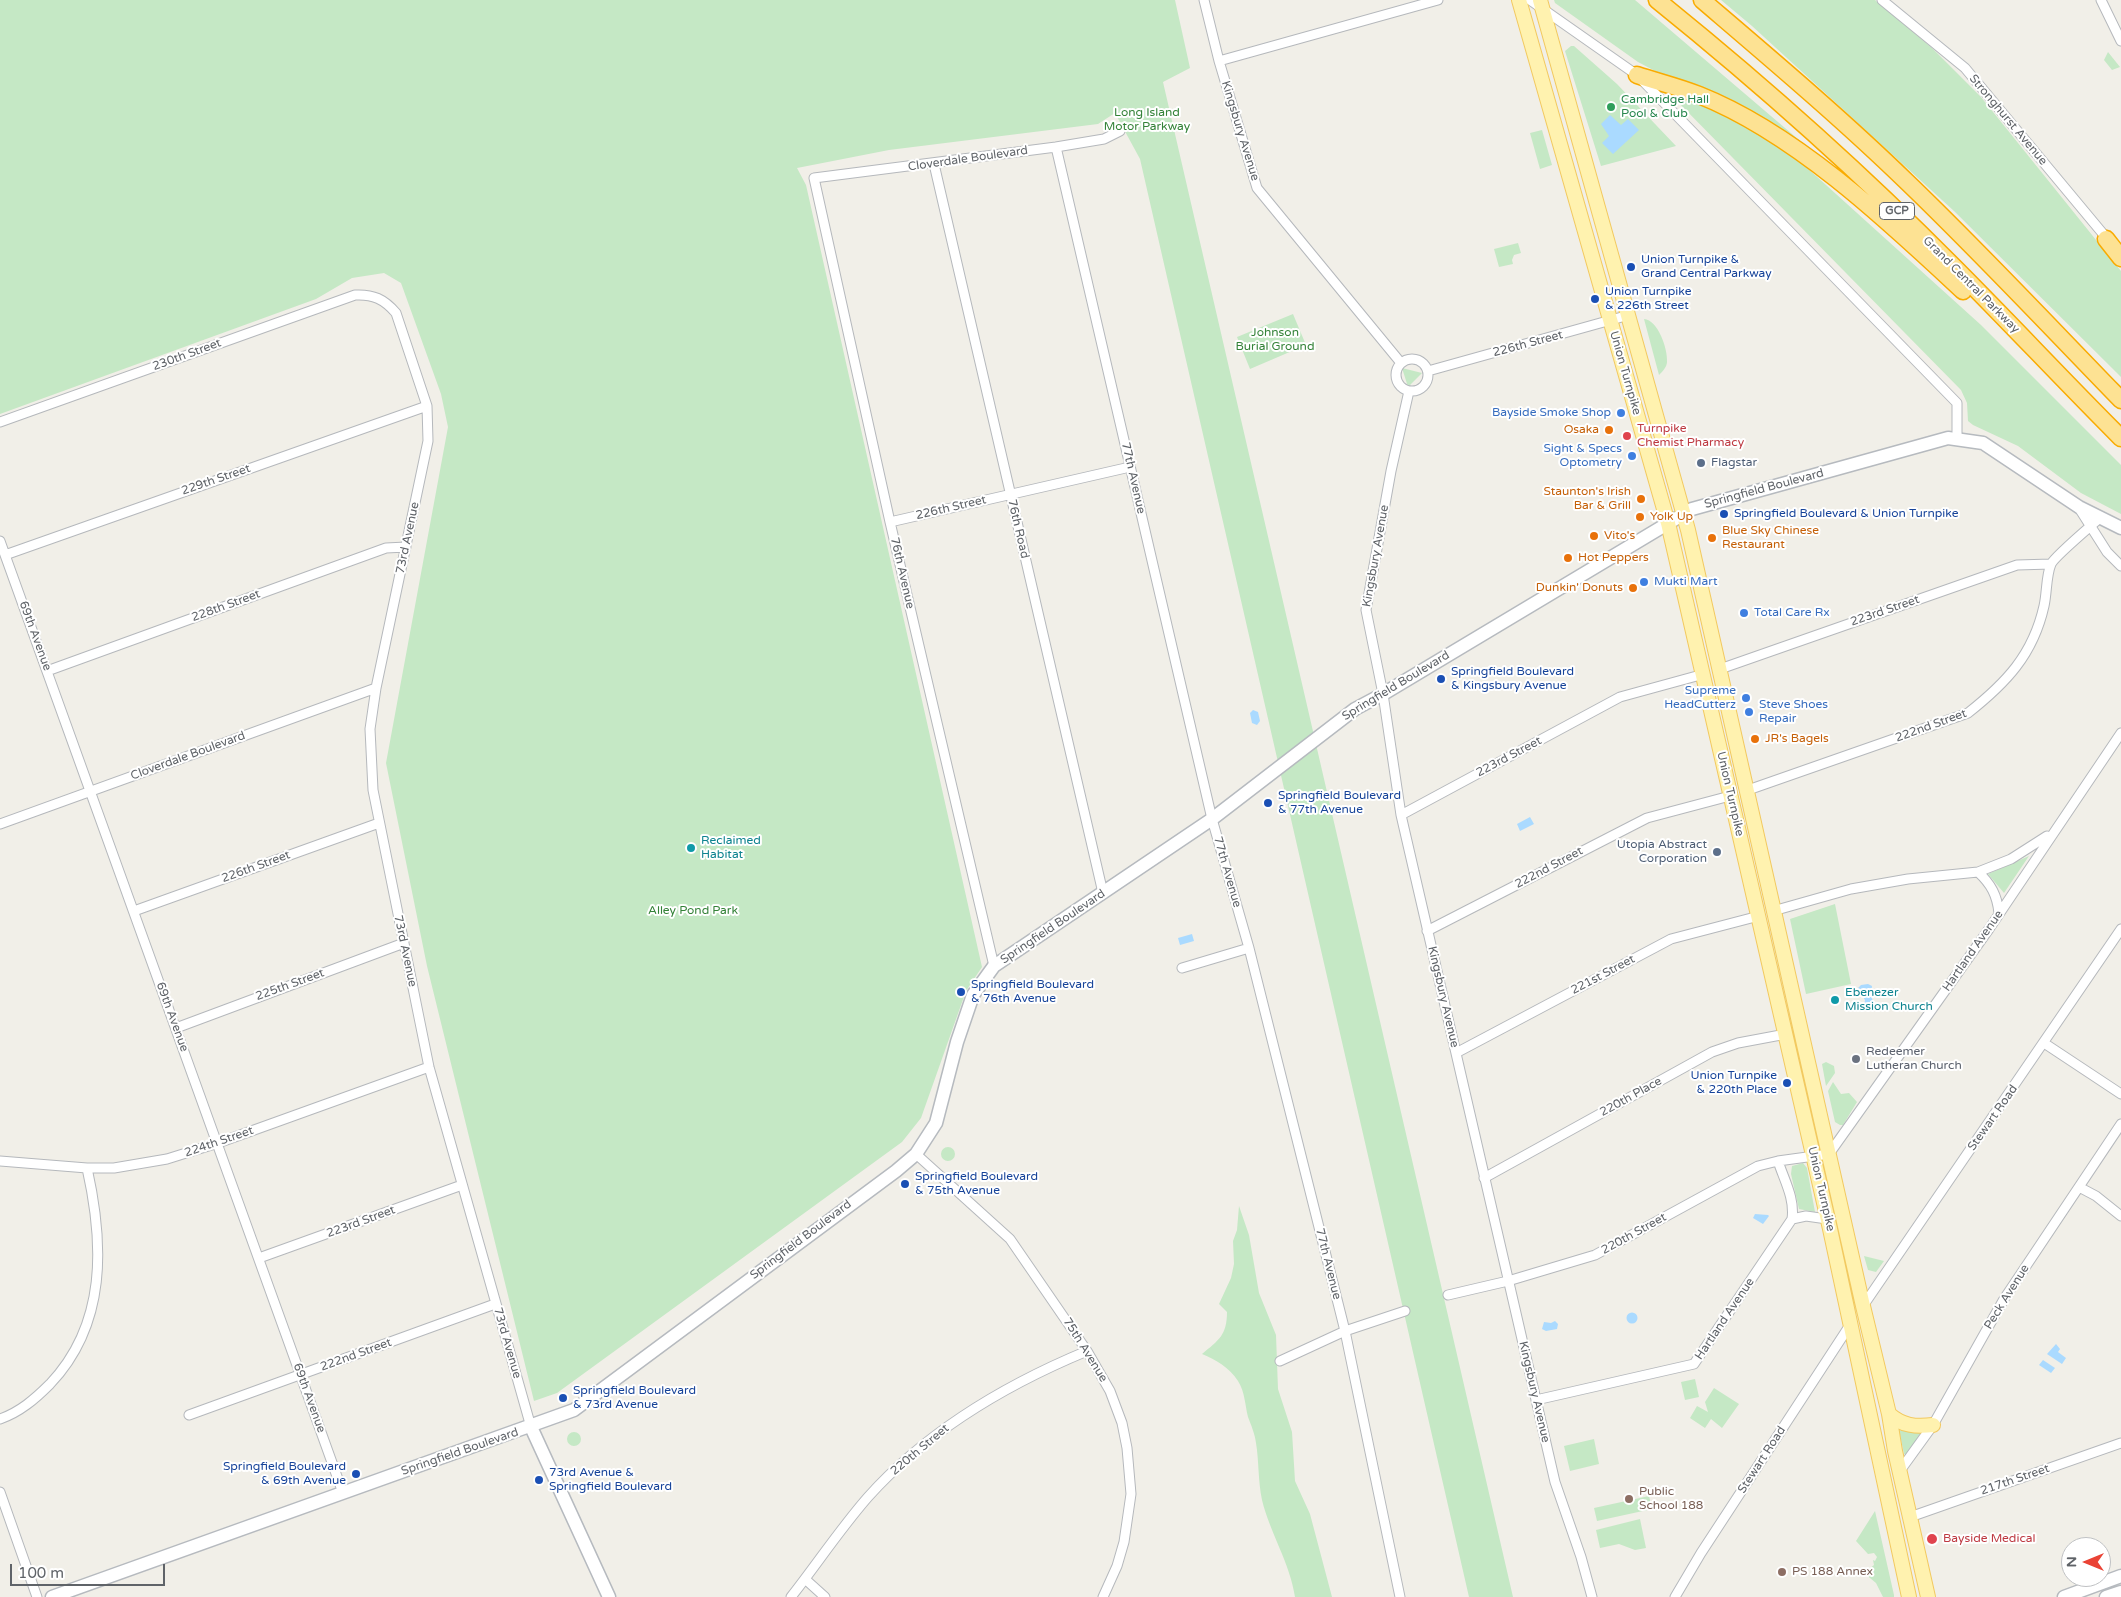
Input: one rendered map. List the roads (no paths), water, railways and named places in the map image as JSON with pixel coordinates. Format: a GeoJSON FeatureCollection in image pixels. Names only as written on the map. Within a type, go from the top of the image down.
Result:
{"type":"FeatureCollection","features":[{"type":"Feature","properties":{"kind":"highway","name":"Grand Central Parkway"},"geometry":{"type":"LineString","coordinates":[[1658,0],[1817,136],[1878,193],[1953,266],[2116,432]]}},
{"type":"Feature","properties":{"kind":"highway","name":"GCP"},"geometry":{"type":"LineString","coordinates":[[1702,0],[1768,56],[1905,180],[2121,400]]}},
{"type":"Feature","properties":{"kind":"highway"},"geometry":{"type":"LineString","coordinates":[[1638,75],[1700,96],[1756,124],[1792,146],[1912,244],[2116,432]]}},
{"type":"Feature","properties":{"kind":"highway"},"geometry":{"type":"LineString","coordinates":[[2106,239],[2121,258]]}},
{"type":"Feature","properties":{"kind":"main road","name":"Union Turnpike"},"geometry":{"type":"LineString","coordinates":[[1519,0],[1668,523],[1814,1157],[1909,1597]]}},
{"type":"Feature","properties":{"kind":"main road","name":"Union Turnpike"},"geometry":{"type":"LineString","coordinates":[[1541,4],[1684,514],[1889,1414],[1928,1597]]}},
{"type":"Feature","properties":{"kind":"main road","name":"Springfield Boulevard"},"geometry":{"type":"LineString","coordinates":[[52,1597],[343,1492],[531,1427],[574,1410],[896,1171],[916,1154],[936,1123],[957,1042],[973,995],[994,966],[1212,819],[1355,709],[1684,514],[1709,503],[1948,438],[1957,438],[1983,443],[2079,507],[2101,516],[2121,528]]}},
{"type":"Feature","properties":{"kind":"main road"},"geometry":{"type":"LineString","coordinates":[[1889,1414],[1906,1425],[1921,1427],[1932,1425]]}},
{"type":"Feature","properties":{"kind":"main road","name":"73rd Avenue"},"geometry":{"type":"LineString","coordinates":[[531,1427],[608,1597]]}},
{"type":"Feature","properties":{"kind":"main road"},"geometry":{"type":"LineString","coordinates":[[2064,1597],[2121,1576]]}},
{"type":"Feature","properties":{"kind":"main road"},"geometry":{"type":"LineString","coordinates":[[2106,1597],[2121,1592]]}},
{"type":"Feature","properties":{"kind":"street","name":"Kingsbury Avenue"},"geometry":{"type":"LineString","coordinates":[[1204,0],[1219,61],[1257,188],[1401,363]]}},
{"type":"Feature","properties":{"kind":"street"},"geometry":{"type":"LineString","coordinates":[[1219,61],[1438,0]]}},
{"type":"Feature","properties":{"kind":"street"},"geometry":{"type":"LineString","coordinates":[[1530,0],[1541,4],[1638,75],[1957,402],[1957,438]]}},
{"type":"Feature","properties":{"kind":"street","name":"Stronghurst Avenue"},"geometry":{"type":"LineString","coordinates":[[1882,0],[1965,68],[2106,239],[2121,254]]}},
{"type":"Feature","properties":{"kind":"street"},"geometry":{"type":"LineString","coordinates":[[2100,0],[2121,41]]}},
{"type":"Feature","properties":{"kind":"street","name":"Cloverdale Boulevard"},"geometry":{"type":"LineString","coordinates":[[814,178],[1056,147],[1104,139],[1120,131]]}},
{"type":"Feature","properties":{"kind":"street","name":"77th Avenue"},"geometry":{"type":"LineString","coordinates":[[1056,147],[1212,819],[1249,948],[1345,1331],[1400,1597]]}},
{"type":"Feature","properties":{"kind":"street","name":"76th Road"},"geometry":{"type":"LineString","coordinates":[[934,164],[1103,894]]}},
{"type":"Feature","properties":{"kind":"street","name":"76th Avenue"},"geometry":{"type":"LineString","coordinates":[[814,178],[890,522],[994,966]]}},
{"type":"Feature","properties":{"kind":"street","name":"230th Street"},"geometry":{"type":"LineString","coordinates":[[0,422],[355,295],[366,294],[376,297]]}},
{"type":"Feature","properties":{"kind":"street","name":"73rd Avenue"},"geometry":{"type":"LineString","coordinates":[[376,297],[386,302],[396,313],[427,406],[428,441],[376,688],[370,729],[370,763],[379,823],[429,1067],[531,1427]]}},
{"type":"Feature","properties":{"kind":"street","name":"226th Street"},"geometry":{"type":"LineString","coordinates":[[1428,371],[1629,315]]}},
{"type":"Feature","properties":{"kind":"street"},"geometry":{"type":"LineString","coordinates":[[1411,359],[1422,362],[1428,371],[1426,384],[1422,388],[1409,391],[1404,389],[1397,380],[1397,369],[1401,363],[1411,359]]}},
{"type":"Feature","properties":{"kind":"street","name":"Kingsbury Avenue"},"geometry":{"type":"LineString","coordinates":[[1409,391],[1366,610],[1383,694],[1401,815],[1427,931],[1555,1482],[1592,1597]]}},
{"type":"Feature","properties":{"kind":"street","name":"229th Street"},"geometry":{"type":"LineString","coordinates":[[5,555],[427,406]]}},
{"type":"Feature","properties":{"kind":"street","name":"226th Street"},"geometry":{"type":"LineString","coordinates":[[890,522],[1130,467]]}},
{"type":"Feature","properties":{"kind":"street"},"geometry":{"type":"LineString","coordinates":[[2079,507],[2107,552],[2121,566]]}},
{"type":"Feature","properties":{"kind":"street"},"geometry":{"type":"LineString","coordinates":[[2051,564],[2101,516]]}},
{"type":"Feature","properties":{"kind":"street","name":"69th Avenue"},"geometry":{"type":"LineString","coordinates":[[0,541],[343,1492]]}},
{"type":"Feature","properties":{"kind":"street","name":"228th Street"},"geometry":{"type":"LineString","coordinates":[[47,671],[386,548],[406,547]]}},
{"type":"Feature","properties":{"kind":"street","name":"223rd Street"},"geometry":{"type":"LineString","coordinates":[[1720,669],[2017,565],[2051,564]]}},
{"type":"Feature","properties":{"kind":"street","name":"222nd Street"},"geometry":{"type":"LineString","coordinates":[[1748,790],[1968,713],[1990,696],[2020,663],[2031,643],[2044,608],[2051,564]]}},
{"type":"Feature","properties":{"kind":"street","name":"223rd Street"},"geometry":{"type":"LineString","coordinates":[[1401,815],[1620,697],[1704,674]]}},
{"type":"Feature","properties":{"kind":"street","name":"Cloverdale Boulevard"},"geometry":{"type":"LineString","coordinates":[[0,824],[376,688]]}},
{"type":"Feature","properties":{"kind":"street","name":"Hartland Avenue"},"geometry":{"type":"LineString","coordinates":[[1829,1154],[1999,913],[2121,733]]}},
{"type":"Feature","properties":{"kind":"street","name":"222nd Street"},"geometry":{"type":"LineString","coordinates":[[1427,931],[1647,818],[1730,796]]}},
{"type":"Feature","properties":{"kind":"street","name":"226th Street"},"geometry":{"type":"LineString","coordinates":[[134,911],[379,823]]}},
{"type":"Feature","properties":{"kind":"street"},"geometry":{"type":"LineString","coordinates":[[1773,911],[1851,889],[1908,879],[1978,872],[2011,859],[2054,831]]}},
{"type":"Feature","properties":{"kind":"street"},"geometry":{"type":"LineString","coordinates":[[1978,872],[1994,890],[1999,913]]}},
{"type":"Feature","properties":{"kind":"street","name":"221st Street"},"geometry":{"type":"LineString","coordinates":[[1456,1053],[1671,939],[1758,916]]}},
{"type":"Feature","properties":{"kind":"street","name":"Stewart Road"},"geometry":{"type":"LineString","coordinates":[[1863,1306],[2121,929]]}},
{"type":"Feature","properties":{"kind":"street","name":"225th Street"},"geometry":{"type":"LineString","coordinates":[[176,1028],[404,944]]}},
{"type":"Feature","properties":{"kind":"street"},"geometry":{"type":"LineString","coordinates":[[1182,968],[1249,948]]}},
{"type":"Feature","properties":{"kind":"street","name":"220th Place"},"geometry":{"type":"LineString","coordinates":[[1484,1178],[1712,1052],[1738,1043],[1786,1034]]}},
{"type":"Feature","properties":{"kind":"street"},"geometry":{"type":"LineString","coordinates":[[2044,1042],[2121,1094]]}},
{"type":"Feature","properties":{"kind":"street","name":"224th Street"},"geometry":{"type":"LineString","coordinates":[[0,1160],[87,1168],[114,1168],[167,1159],[218,1143],[429,1067]]}},
{"type":"Feature","properties":{"kind":"street","name":"Peck Avenue"},"geometry":{"type":"LineString","coordinates":[[1900,1472],[1932,1425],[2004,1299],[2121,1124]]}},
{"type":"Feature","properties":{"kind":"street","name":"75th Avenue"},"geometry":{"type":"LineString","coordinates":[[916,1154],[1010,1239],[1087,1350],[1110,1391],[1122,1423],[1130,1465],[1130,1494],[1126,1535],[1117,1566],[1104,1597]]}},
{"type":"Feature","properties":{"kind":"street"},"geometry":{"type":"LineString","coordinates":[[1814,1157],[1829,1154]]}},
{"type":"Feature","properties":{"kind":"street","name":"220th Street"},"geometry":{"type":"LineString","coordinates":[[1448,1296],[1508,1281],[1595,1255],[1758,1166],[1778,1161],[1814,1157]]}},
{"type":"Feature","properties":{"kind":"street"},"geometry":{"type":"LineString","coordinates":[[1778,1161],[1790,1192],[1793,1211],[1792,1219],[1806,1216],[1827,1219]]}},
{"type":"Feature","properties":{"kind":"street"},"geometry":{"type":"LineString","coordinates":[[0,1419],[36,1399],[63,1370],[81,1340],[94,1300],[99,1238],[87,1168]]}},
{"type":"Feature","properties":{"kind":"street","name":"223rd Street"},"geometry":{"type":"LineString","coordinates":[[260,1258],[462,1185]]}},
{"type":"Feature","properties":{"kind":"street"},"geometry":{"type":"LineString","coordinates":[[2079,1187],[2096,1196],[2121,1216]]}},
{"type":"Feature","properties":{"kind":"street","name":"Hartland Avenue"},"geometry":{"type":"LineString","coordinates":[[1536,1400],[1694,1364],[1792,1219]]}},
{"type":"Feature","properties":{"kind":"street","name":"222nd Street"},"geometry":{"type":"LineString","coordinates":[[189,1415],[495,1304]]}},
{"type":"Feature","properties":{"kind":"street"},"geometry":{"type":"LineString","coordinates":[[1280,1361],[1345,1331],[1405,1311]]}},
{"type":"Feature","properties":{"kind":"street","name":"Stewart Road"},"geometry":{"type":"LineString","coordinates":[[1675,1597],[1701,1553],[1850,1325]]}},
{"type":"Feature","properties":{"kind":"street","name":"220th Street"},"geometry":{"type":"LineString","coordinates":[[791,1597],[839,1531],[869,1496],[926,1443],[993,1395],[1087,1350]]}},
{"type":"Feature","properties":{"kind":"street","name":"217th Street"},"geometry":{"type":"LineString","coordinates":[[1910,1517],[2121,1443]]}},
{"type":"Feature","properties":{"kind":"street"},"geometry":{"type":"LineString","coordinates":[[0,1492],[37,1597]]}},
{"type":"Feature","properties":{"kind":"street"},"geometry":{"type":"LineString","coordinates":[[805,1579],[825,1597]]}},
{"type":"Feature","properties":{"kind":"water"},"geometry":{"type":"Polygon","coordinates":[[[1610,115],[1621,125],[1628,119],[1639,130],[1613,154],[1602,143],[1609,136],[1601,124],[1610,115]]]}},
{"type":"Feature","properties":{"kind":"water"},"geometry":{"type":"Polygon","coordinates":[[[1253,710],[1258,712],[1260,721],[1257,725],[1252,723],[1250,713],[1253,710]]]}},
{"type":"Feature","properties":{"kind":"water"},"geometry":{"type":"Polygon","coordinates":[[[1530,817],[1534,824],[1520,831],[1517,824],[1530,817]]]}},
{"type":"Feature","properties":{"kind":"water"},"geometry":{"type":"Polygon","coordinates":[[[1192,934],[1194,941],[1180,945],[1178,938],[1192,934]]]}},
{"type":"Feature","properties":{"kind":"water"},"geometry":{"type":"Polygon","coordinates":[[[1868,984],[1872,986],[1871,996],[1874,1004],[1870,1008],[1864,1005],[1865,1000],[1858,988],[1861,985],[1868,984]]]}},
{"type":"Feature","properties":{"kind":"water"},"geometry":{"type":"Polygon","coordinates":[[[1755,1214],[1769,1216],[1763,1224],[1753,1218],[1755,1214]]]}},
{"type":"Feature","properties":{"kind":"water"},"geometry":{"type":"Polygon","coordinates":[[[1632,1312],[1638,1318],[1632,1324],[1626,1318],[1632,1312]]]}},
{"type":"Feature","properties":{"kind":"water"},"geometry":{"type":"Polygon","coordinates":[[[1555,1321],[1558,1324],[1557,1329],[1546,1331],[1542,1329],[1544,1322],[1551,1323],[1555,1321]]]}},
{"type":"Feature","properties":{"kind":"water"},"geometry":{"type":"Polygon","coordinates":[[[2056,1344],[2060,1349],[2058,1352],[2066,1358],[2062,1364],[2047,1354],[2056,1344]]]}},
{"type":"Feature","properties":{"kind":"water"},"geometry":{"type":"Polygon","coordinates":[[[2043,1360],[2055,1368],[2051,1373],[2039,1365],[2043,1360]]]}},
{"type":"Feature","properties":{"kind":"place","name":"Cambridge Hall Pool & Club"},"geometry":{"type":"Point","coordinates":[1611,107]}},
{"type":"Feature","properties":{"kind":"place","name":"Union Turnpike & Grand Central Parkway"},"geometry":{"type":"Point","coordinates":[1631,267]}},
{"type":"Feature","properties":{"kind":"place","name":"Union Turnpike & 226th Street"},"geometry":{"type":"Point","coordinates":[1595,299]}},
{"type":"Feature","properties":{"kind":"place","name":"Bayside Smoke Shop"},"geometry":{"type":"Point","coordinates":[1621,413]}},
{"type":"Feature","properties":{"kind":"place","name":"Osaka"},"geometry":{"type":"Point","coordinates":[1609,430]}},
{"type":"Feature","properties":{"kind":"place","name":"Turnpike Chemist Pharmacy"},"geometry":{"type":"Point","coordinates":[1627,436]}},
{"type":"Feature","properties":{"kind":"place","name":"Sight & Specs Optometry"},"geometry":{"type":"Point","coordinates":[1632,456]}},
{"type":"Feature","properties":{"kind":"place","name":"Flagstar"},"geometry":{"type":"Point","coordinates":[1701,463]}},
{"type":"Feature","properties":{"kind":"place","name":"Staunton's Irish Bar & Grill"},"geometry":{"type":"Point","coordinates":[1641,499]}},
{"type":"Feature","properties":{"kind":"place","name":"Springfield Boulevard & Union Turnpike"},"geometry":{"type":"Point","coordinates":[1724,514]}},
{"type":"Feature","properties":{"kind":"place","name":"Yolk Up"},"geometry":{"type":"Point","coordinates":[1640,517]}},
{"type":"Feature","properties":{"kind":"place","name":"Vito's"},"geometry":{"type":"Point","coordinates":[1594,536]}},
{"type":"Feature","properties":{"kind":"place","name":"Blue Sky Chinese Restaurant"},"geometry":{"type":"Point","coordinates":[1712,538]}},
{"type":"Feature","properties":{"kind":"place","name":"Hot Peppers"},"geometry":{"type":"Point","coordinates":[1568,558]}},
{"type":"Feature","properties":{"kind":"place","name":"Mukti Mart"},"geometry":{"type":"Point","coordinates":[1644,582]}},
{"type":"Feature","properties":{"kind":"place","name":"Dunkin' Donuts"},"geometry":{"type":"Point","coordinates":[1633,588]}},
{"type":"Feature","properties":{"kind":"place","name":"Total Care Rx"},"geometry":{"type":"Point","coordinates":[1744,613]}},
{"type":"Feature","properties":{"kind":"place","name":"Springfield Boulevard & Kingsbury Avenue"},"geometry":{"type":"Point","coordinates":[1441,679]}},
{"type":"Feature","properties":{"kind":"place","name":"Supreme HeadCutterz"},"geometry":{"type":"Point","coordinates":[1746,698]}},
{"type":"Feature","properties":{"kind":"place","name":"Steve Shoes Repair"},"geometry":{"type":"Point","coordinates":[1749,712]}},
{"type":"Feature","properties":{"kind":"place","name":"JR's Bagels"},"geometry":{"type":"Point","coordinates":[1755,739]}},
{"type":"Feature","properties":{"kind":"place","name":"Springfield Boulevard & 77th Avenue"},"geometry":{"type":"Point","coordinates":[1268,803]}},
{"type":"Feature","properties":{"kind":"place","name":"Reclaimed Habitat"},"geometry":{"type":"Point","coordinates":[691,848]}},
{"type":"Feature","properties":{"kind":"place","name":"Utopia Abstract Corporation"},"geometry":{"type":"Point","coordinates":[1717,852]}},
{"type":"Feature","properties":{"kind":"place","name":"Springfield Boulevard & 76th Avenue"},"geometry":{"type":"Point","coordinates":[961,992]}},
{"type":"Feature","properties":{"kind":"place","name":"Ebenezer Mission Church"},"geometry":{"type":"Point","coordinates":[1835,1000]}},
{"type":"Feature","properties":{"kind":"place","name":"Redeemer Lutheran Church"},"geometry":{"type":"Point","coordinates":[1856,1059]}},
{"type":"Feature","properties":{"kind":"place","name":"Union Turnpike & 220th Place"},"geometry":{"type":"Point","coordinates":[1787,1083]}},
{"type":"Feature","properties":{"kind":"place","name":"Springfield Boulevard & 75th Avenue"},"geometry":{"type":"Point","coordinates":[905,1184]}},
{"type":"Feature","properties":{"kind":"place","name":"Springfield Boulevard & 73rd Avenue"},"geometry":{"type":"Point","coordinates":[563,1398]}},
{"type":"Feature","properties":{"kind":"place","name":"Springfield Boulevard & 69th Avenue"},"geometry":{"type":"Point","coordinates":[356,1474]}},
{"type":"Feature","properties":{"kind":"place","name":"73rd Avenue & Springfield Boulevard"},"geometry":{"type":"Point","coordinates":[539,1480]}},
{"type":"Feature","properties":{"kind":"place","name":"Public School 188"},"geometry":{"type":"Point","coordinates":[1629,1499]}},
{"type":"Feature","properties":{"kind":"place","name":"Bayside Medical"},"geometry":{"type":"Point","coordinates":[1932,1539]}},
{"type":"Feature","properties":{"kind":"place","name":"PS 188 Annex"},"geometry":{"type":"Point","coordinates":[1782,1572]}},
{"type":"Feature","properties":{"kind":"park label","name":"Long Island Motor Parkway"},"geometry":{"type":"Point","coordinates":[1147,120]}},
{"type":"Feature","properties":{"kind":"park label","name":"Johnson Burial Ground"},"geometry":{"type":"Point","coordinates":[1275,340]}},
{"type":"Feature","properties":{"kind":"park label","name":"Alley Pond Park"},"geometry":{"type":"Point","coordinates":[693,911]}}]}
